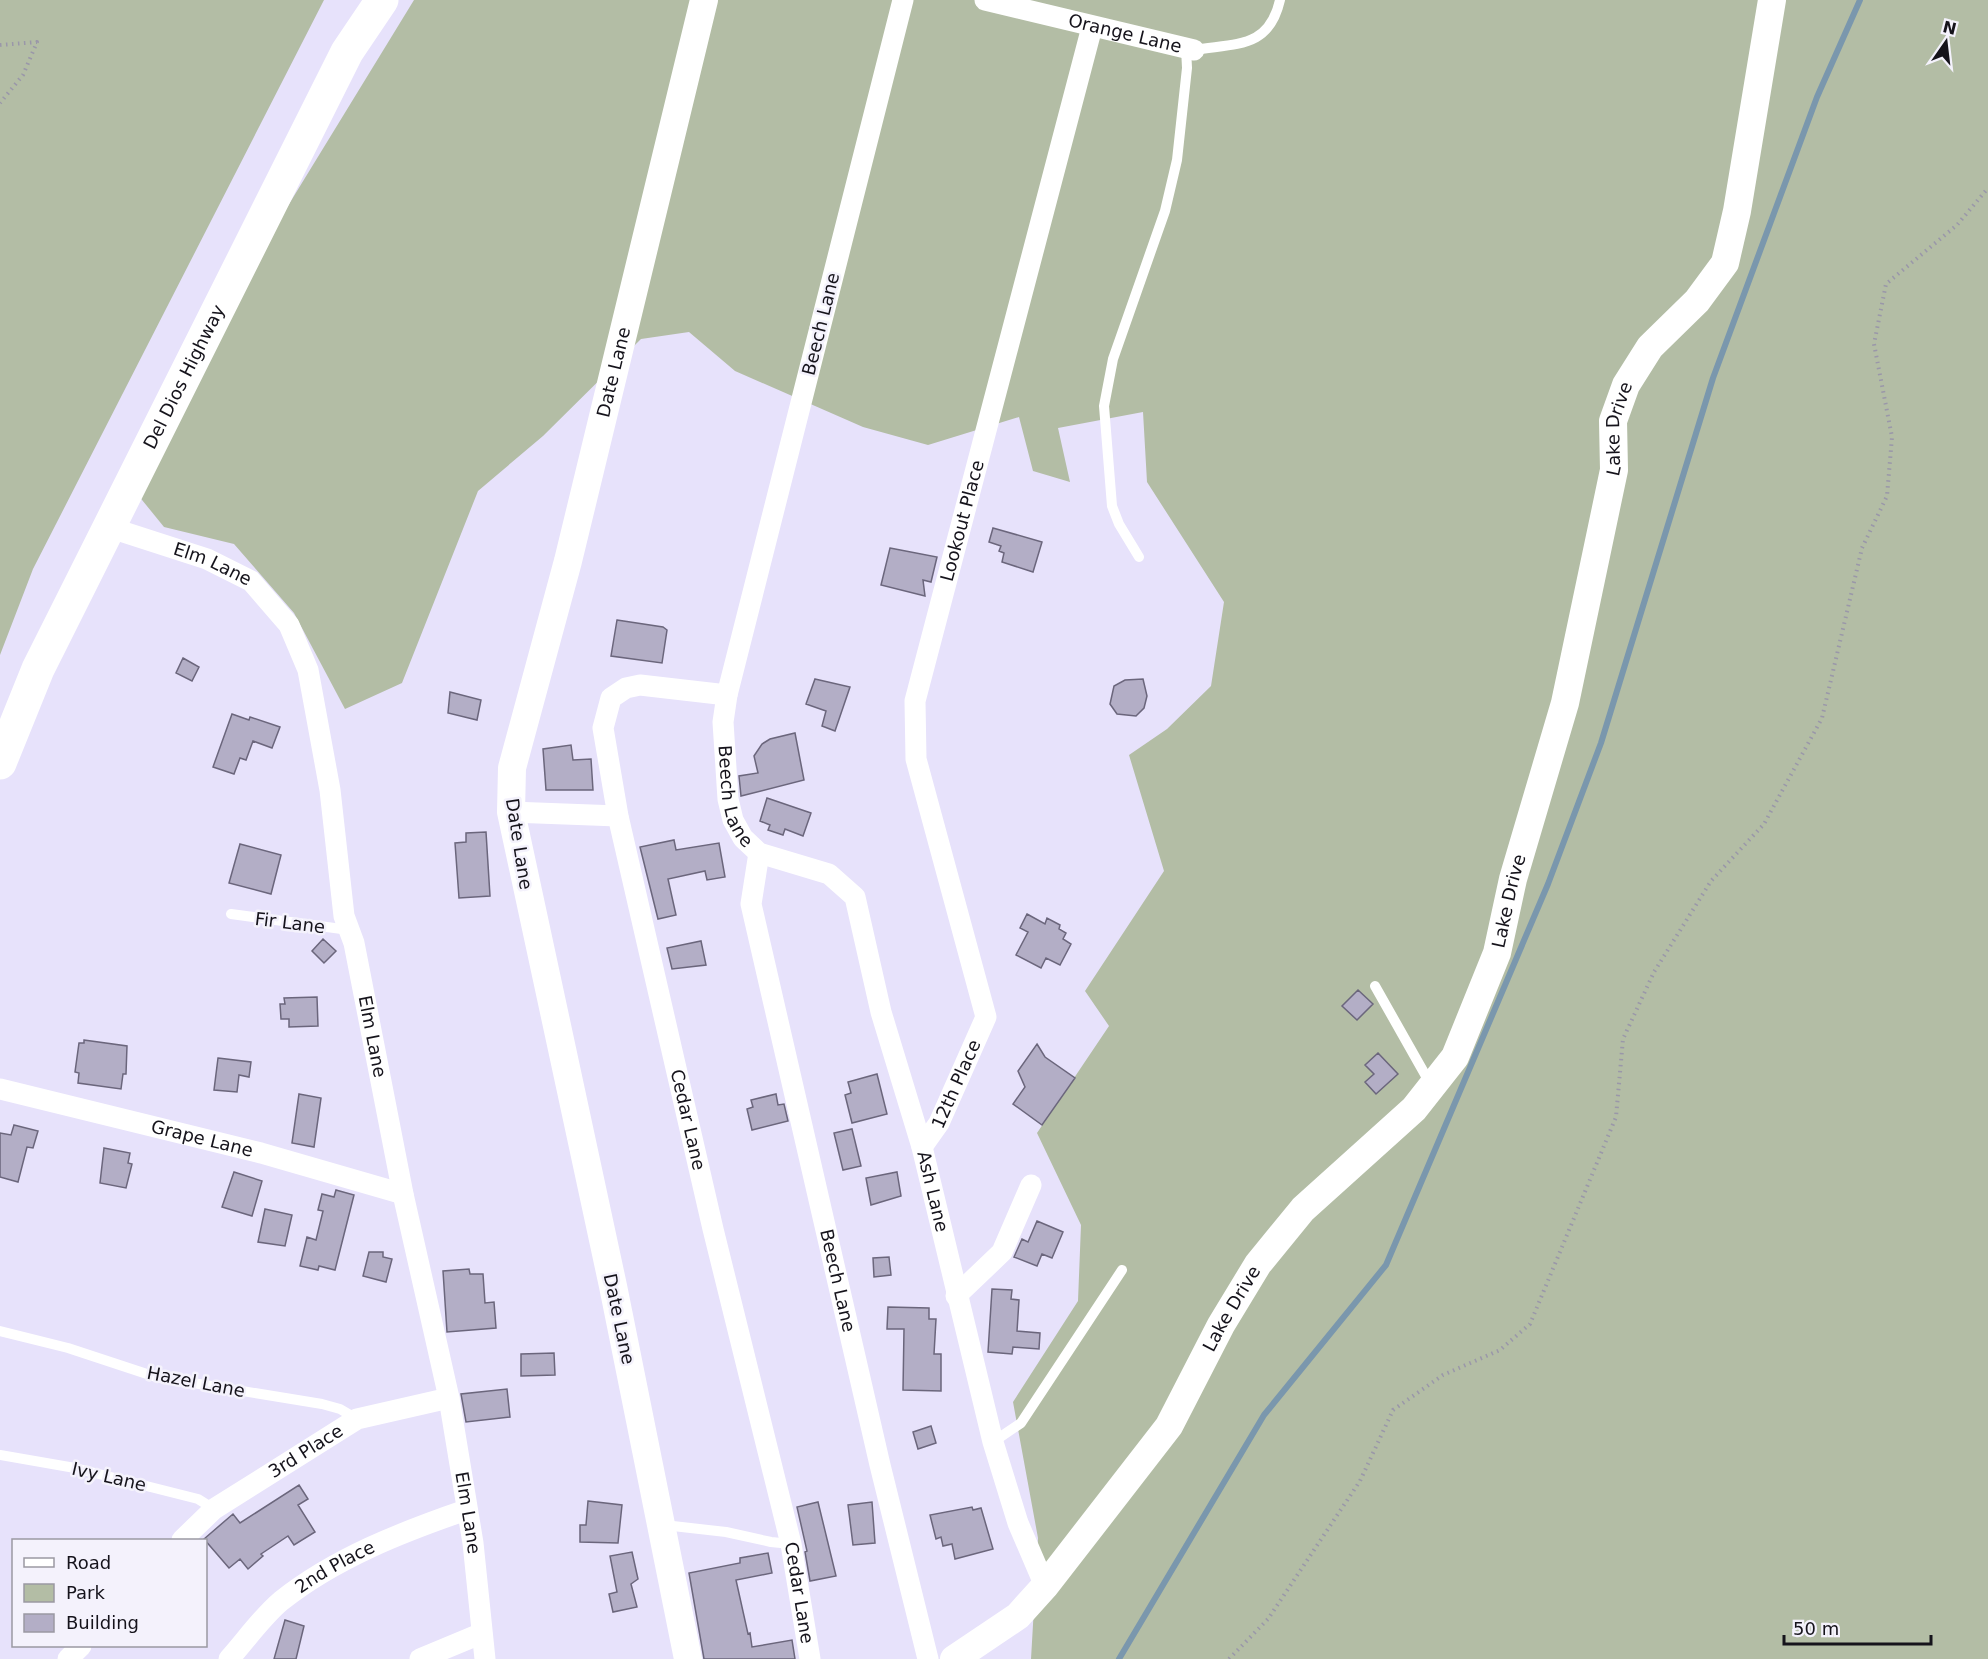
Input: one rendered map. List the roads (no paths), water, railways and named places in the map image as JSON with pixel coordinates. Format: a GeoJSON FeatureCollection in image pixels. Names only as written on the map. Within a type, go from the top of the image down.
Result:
{"type":"FeatureCollection","features":[{"type":"Feature","properties":{"kind":"main road","name":"Del Dios Highway"},"geometry":{"type":"LineString","coordinates":[[0,763],[38,669],[346,51],[382,0]]}},
{"type":"Feature","properties":{"kind":"street","name":"Date Lane"},"geometry":{"type":"LineString","coordinates":[[688,1659],[613,1286],[511,813],[512,768],[568,561],[704,0]]}},
{"type":"Feature","properties":{"kind":"street","name":"Beech Lane"},"geometry":{"type":"LineString","coordinates":[[903,0],[723,722],[728,799],[733,820],[743,838],[759,853],[751,904],[880,1465],[928,1659]]}},
{"type":"Feature","properties":{"kind":"street","name":"Orange Lane"},"geometry":{"type":"LineString","coordinates":[[986,0],[1190,49]]}},
{"type":"Feature","properties":{"kind":"street","name":"Lake Drive"},"geometry":{"type":"LineString","coordinates":[[954,1659],[1018,1616],[1046,1586],[1169,1426],[1221,1325],[1258,1264],[1303,1209],[1414,1109],[1433,1088],[1455,1057],[1497,953],[1513,879],[1564,702],[1614,470],[1613,421],[1626,385],[1650,347],[1696,301],[1725,263],[1737,211],[1772,0]]}},
{"type":"Feature","properties":{"kind":"street","name":"Lookout Place"},"geometry":{"type":"LineString","coordinates":[[986,1017],[951,897],[916,759],[915,701],[1092,27]]}},
{"type":"Feature","properties":{"kind":"street","name":"Elm Lane"},"geometry":{"type":"LineString","coordinates":[[108,527],[207,559],[251,581],[289,626],[308,670],[330,790],[344,916],[354,943],[403,1194],[449,1398],[473,1543],[480,1634],[485,1659]]}},
{"type":"Feature","properties":{"kind":"street","name":"Cedar Lane"},"geometry":{"type":"LineString","coordinates":[[728,695],[640,685],[626,688],[611,698],[603,728],[618,816],[713,1229],[791,1544],[810,1659]]}},
{"type":"Feature","properties":{"kind":"street"},"geometry":{"type":"LineString","coordinates":[[511,813],[618,816]]}},
{"type":"Feature","properties":{"kind":"street","name":"Ash Lane"},"geometry":{"type":"LineString","coordinates":[[759,853],[829,874],[855,897],[881,1012],[922,1147],[956,1296],[993,1442],[1018,1523],[1046,1586]]}},
{"type":"Feature","properties":{"kind":"street","name":"12th Place"},"geometry":{"type":"LineString","coordinates":[[922,1147],[939,1124],[986,1017]]}},
{"type":"Feature","properties":{"kind":"street","name":"Grape Lane"},"geometry":{"type":"LineString","coordinates":[[0,1089],[261,1153],[403,1194]]}},
{"type":"Feature","properties":{"kind":"street"},"geometry":{"type":"LineString","coordinates":[[956,1296],[1002,1252],[1031,1185]]}},
{"type":"Feature","properties":{"kind":"street","name":"3rd Place"},"geometry":{"type":"LineString","coordinates":[[183,1539],[214,1509],[357,1419],[449,1398]]}},
{"type":"Feature","properties":{"kind":"street","name":"2nd Place"},"geometry":{"type":"LineString","coordinates":[[229,1659],[280,1602],[317,1576],[403,1532],[466,1510]]}},
{"type":"Feature","properties":{"kind":"street"},"geometry":{"type":"LineString","coordinates":[[420,1659],[480,1634]]}},
{"type":"Feature","properties":{"kind":"street"},"geometry":{"type":"LineString","coordinates":[[68,1659],[80,1647]]}},
{"type":"Feature","properties":{"kind":"lane"},"geometry":{"type":"LineString","coordinates":[[1139,556],[1119,524],[1112,506],[1104,406],[1113,359],[1165,211],[1177,160],[1190,49],[1255,39],[1276,20],[1280,0]]}},
{"type":"Feature","properties":{"kind":"lane","name":"Fir Lane"},"geometry":{"type":"LineString","coordinates":[[231,914],[349,930]]}},
{"type":"Feature","properties":{"kind":"lane"},"geometry":{"type":"LineString","coordinates":[[1375,986],[1433,1088]]}},
{"type":"Feature","properties":{"kind":"lane"},"geometry":{"type":"LineString","coordinates":[[993,1442],[1021,1423],[1122,1270]]}},
{"type":"Feature","properties":{"kind":"lane","name":"Hazel Lane"},"geometry":{"type":"LineString","coordinates":[[0,1331],[68,1348],[156,1377],[322,1404],[340,1409],[357,1419]]}},
{"type":"Feature","properties":{"kind":"lane","name":"Ivy Lane"},"geometry":{"type":"LineString","coordinates":[[0,1455],[75,1468],[198,1499],[214,1509]]}},
{"type":"Feature","properties":{"kind":"lane"},"geometry":{"type":"LineString","coordinates":[[661,1525],[726,1532],[791,1544]]}},
{"type":"Feature","properties":{"kind":"waterway"},"geometry":{"type":"LineString","coordinates":[[1119,1659],[1264,1415],[1386,1265],[1548,884],[1601,743],[1713,378],[1817,97],[1860,0]]}}]}
